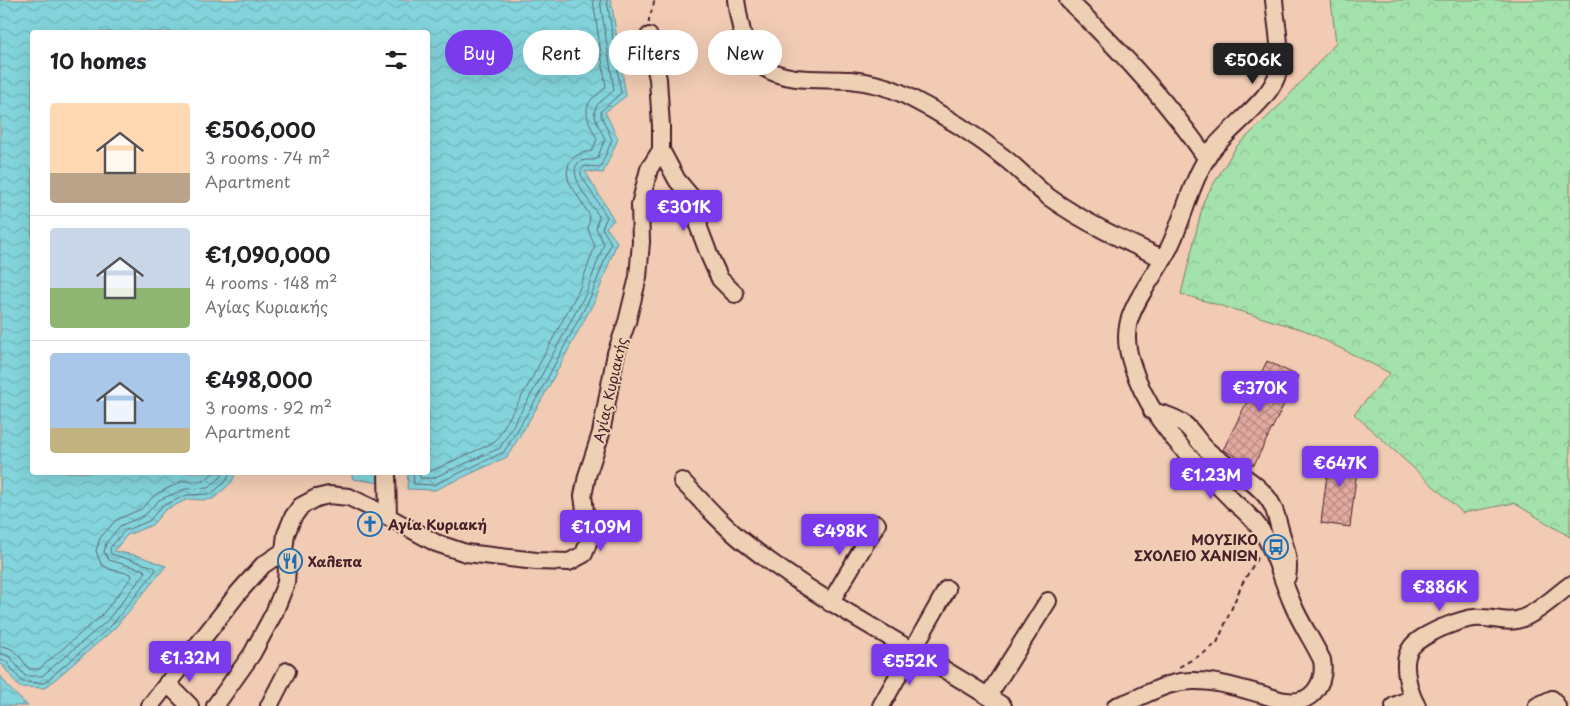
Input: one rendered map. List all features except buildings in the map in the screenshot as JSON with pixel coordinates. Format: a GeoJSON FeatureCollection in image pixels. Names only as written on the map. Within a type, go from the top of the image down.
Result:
{"type":"FeatureCollection","features":[{"type":"Feature","properties":{"kind":"street"},"geometry":{"type":"LineString","coordinates":[[736,0],[742,31],[749,51],[757,62],[766,68],[778,74],[795,77],[868,82],[906,95],[970,132],[1008,161],[1048,196],[1067,209],[1126,242],[1164,259]]}},
{"type":"Feature","properties":{"kind":"street"},"geometry":{"type":"LineString","coordinates":[[1068,0],[1152,89],[1192,136],[1207,159]]}},
{"type":"Feature","properties":{"kind":"street"},"geometry":{"type":"LineString","coordinates":[[1126,705],[1158,688],[1171,684],[1196,681],[1234,687],[1291,704],[1309,696],[1319,685],[1324,669],[1322,660],[1292,604],[1269,541],[1248,513],[1235,503],[1175,440],[1152,411],[1130,360],[1127,334],[1134,309],[1164,259],[1182,219],[1193,185],[1207,159],[1224,136],[1266,94],[1276,79],[1279,54],[1274,0]]}},
{"type":"Feature","properties":{"kind":"street"},"geometry":{"type":"LineString","coordinates":[[657,75],[661,150],[677,180],[698,207],[699,228],[710,257],[720,279],[734,294]]}},
{"type":"Feature","properties":{"kind":"street","name":"Αγίας Κυριακής"},"geometry":{"type":"LineString","coordinates":[[215,706],[252,654],[274,613],[286,583],[287,567],[284,551],[286,534],[293,517],[301,506],[316,498],[329,495],[350,497],[388,516],[436,544],[466,553],[536,561],[569,562],[584,554],[589,540],[583,496],[587,476],[602,433],[616,353],[638,278],[641,242],[640,205],[649,169],[661,150]]}},
{"type":"Feature","properties":{"kind":"street"},"geometry":{"type":"LineString","coordinates":[[1152,411],[1170,416],[1184,424],[1206,449],[1223,464],[1244,477],[1267,497],[1273,506],[1286,550],[1289,567],[1286,584]]}},
{"type":"Feature","properties":{"kind":"street"},"geometry":{"type":"LineString","coordinates":[[387,475],[388,516]]}},
{"type":"Feature","properties":{"kind":"street"},"geometry":{"type":"LineString","coordinates":[[682,481],[743,541],[830,603],[1003,706]]}},
{"type":"Feature","properties":{"kind":"street"},"geometry":{"type":"LineString","coordinates":[[830,603],[877,524]]}},
{"type":"Feature","properties":{"kind":"street"},"geometry":{"type":"LineString","coordinates":[[150,706],[239,592],[263,565],[284,551]]}},
{"type":"Feature","properties":{"kind":"street"},"geometry":{"type":"LineString","coordinates":[[1394,706],[1414,702],[1405,662],[1413,644],[1422,637],[1453,623],[1474,618],[1511,621],[1523,619],[1570,585]]}},
{"type":"Feature","properties":{"kind":"street"},"geometry":{"type":"LineString","coordinates":[[881,706],[947,589]]}},
{"type":"Feature","properties":{"kind":"street"},"geometry":{"type":"LineString","coordinates":[[988,696],[1048,601]]}},
{"type":"Feature","properties":{"kind":"street"},"geometry":{"type":"LineString","coordinates":[[269,706],[287,671]]}},
{"type":"Feature","properties":{"kind":"street"},"geometry":{"type":"LineString","coordinates":[[168,683],[190,706]]}},
{"type":"Feature","properties":{"kind":"street"},"geometry":{"type":"LineString","coordinates":[[1537,706],[1552,699],[1557,706]]}},
{"type":"Feature","properties":{"kind":"path"},"geometry":{"type":"LineString","coordinates":[[649,30],[648,20],[654,8],[654,0]]}},
{"type":"Feature","properties":{"kind":"path"},"geometry":{"type":"LineString","coordinates":[[1179,667],[1204,653],[1217,643],[1242,584],[1269,541]]}},
{"type":"Feature","properties":{"kind":"green space"},"geometry":{"type":"Polygon","coordinates":[[[1331,0],[1570,0],[1570,537],[1514,503],[1463,513],[1354,414],[1390,373],[1304,330],[1181,294],[1204,200],[1236,147],[1282,103],[1336,43],[1331,0]]]}},
{"type":"Feature","properties":{"kind":"water"},"geometry":{"type":"Polygon","coordinates":[[[0,0],[611,0],[616,30],[609,30],[609,75],[623,75],[626,96],[605,112],[618,139],[603,173],[585,171],[614,220],[606,227],[617,242],[596,298],[542,399],[507,457],[435,490],[407,489],[408,475],[430,475],[430,30],[30,30],[30,475],[234,475],[232,482],[213,499],[188,499],[165,510],[152,525],[127,535],[114,551],[139,556],[166,566],[114,629],[45,688],[19,687],[0,662],[0,0]]]}},
{"type":"Feature","properties":{"kind":"water"},"geometry":{"type":"Polygon","coordinates":[[[352,475],[381,475],[381,483],[353,479],[352,475]]]}},
{"type":"Feature","properties":{"kind":"water"},"geometry":{"type":"Polygon","coordinates":[[[0,675],[9,688],[28,706],[0,706],[0,675]]]}},
{"type":"Feature","properties":{"kind":"place","name":"Αγία Κυριακή"},"geometry":{"type":"Point","coordinates":[370,524]}},
{"type":"Feature","properties":{"kind":"place","name":"ΜΟΥΣΙΚΟ ΣΧΟΛΕΙΟ ΧΑΝΙΩΝ"},"geometry":{"type":"Point","coordinates":[1276,547]}},
{"type":"Feature","properties":{"kind":"place","name":"Χαλεπα"},"geometry":{"type":"Point","coordinates":[290,561]}}]}
